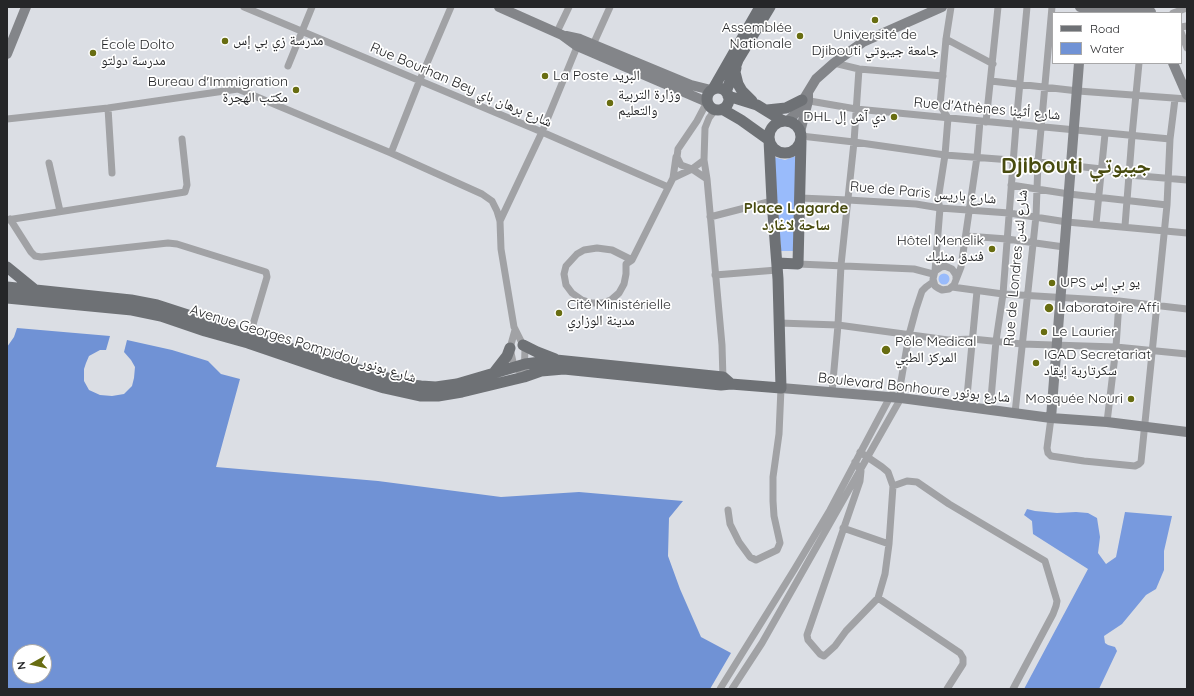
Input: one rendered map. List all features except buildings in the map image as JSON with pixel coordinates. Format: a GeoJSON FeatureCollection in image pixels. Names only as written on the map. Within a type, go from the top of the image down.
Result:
{"type":"FeatureCollection","features":[{"type":"Feature","properties":{"kind":"main road"},"geometry":{"type":"LineString","coordinates":[[7,54],[26,7]]}},
{"type":"Feature","properties":{"kind":"main road"},"geometry":{"type":"LineString","coordinates":[[501,7],[592,48],[741,120],[769,140],[774,150],[785,153],[795,150],[799,146],[806,98]]}},
{"type":"Feature","properties":{"kind":"main road"},"geometry":{"type":"LineString","coordinates":[[715,107],[707,94],[712,89],[760,7]]}},
{"type":"Feature","properties":{"kind":"main road"},"geometry":{"type":"LineString","coordinates":[[715,107],[728,104],[727,94],[738,60],[770,7]]}},
{"type":"Feature","properties":{"kind":"main road"},"geometry":{"type":"LineString","coordinates":[[725,382],[781,388],[777,266],[769,140],[770,130],[778,122],[785,121],[794,115],[806,98],[816,79],[862,42],[942,7]]}},
{"type":"Feature","properties":{"kind":"main road"},"geometry":{"type":"LineString","coordinates":[[1081,7],[1148,11]]}},
{"type":"Feature","properties":{"kind":"main road"},"geometry":{"type":"LineString","coordinates":[[592,48],[691,85],[712,89],[722,88],[727,94],[762,108],[785,121],[796,125],[801,136],[798,264],[777,266]]}},
{"type":"Feature","properties":{"kind":"main road"},"geometry":{"type":"LineString","coordinates":[[738,60],[735,72],[738,84],[742,91],[762,108],[786,108],[806,98]]}},
{"type":"Feature","properties":{"kind":"main road"},"geometry":{"type":"LineString","coordinates":[[1051,418],[1079,64]]}},
{"type":"Feature","properties":{"kind":"main road"},"geometry":{"type":"LineString","coordinates":[[1173,64],[1187,95]]}},
{"type":"Feature","properties":{"kind":"main road"},"geometry":{"type":"LineString","coordinates":[[7,267],[35,290]]}},
{"type":"Feature","properties":{"kind":"main road","name":"Avenue Georges Pompidou شارع بونور"},"geometry":{"type":"LineString","coordinates":[[7,287],[132,300],[157,306],[249,339],[336,373],[384,388],[421,391],[438,396],[462,392],[524,377],[541,371],[564,368],[725,382]]}},
{"type":"Feature","properties":{"kind":"main road","name":"Avenue Georges Pompidou شارع بونور"},"geometry":{"type":"LineString","coordinates":[[7,298],[125,310],[161,316],[205,331],[249,339]]}},
{"type":"Feature","properties":{"kind":"main road"},"geometry":{"type":"LineString","coordinates":[[523,345],[556,360]]}},
{"type":"Feature","properties":{"kind":"main road"},"geometry":{"type":"LineString","coordinates":[[493,374],[507,356],[510,348]]}},
{"type":"Feature","properties":{"kind":"main road","name":"Avenue Georges Pompidou شارع بونور"},"geometry":{"type":"LineString","coordinates":[[421,391],[457,384],[520,366],[556,360],[725,382]]}},
{"type":"Feature","properties":{"kind":"main road","name":"Boulevard Bonhoure شارع بونور"},"geometry":{"type":"LineString","coordinates":[[781,388],[901,398],[1051,418],[1107,422],[1187,432]]}},
{"type":"Feature","properties":{"kind":"street","name":"Rue Bourhan Bey شارع برهان باي"},"geometry":{"type":"LineString","coordinates":[[244,7],[419,82],[542,132],[668,187]]}},
{"type":"Feature","properties":{"kind":"street"},"geometry":{"type":"LineString","coordinates":[[288,66],[312,7]]}},
{"type":"Feature","properties":{"kind":"street"},"geometry":{"type":"LineString","coordinates":[[391,153],[451,7]]}},
{"type":"Feature","properties":{"kind":"street"},"geometry":{"type":"LineString","coordinates":[[560,34],[569,7]]}},
{"type":"Feature","properties":{"kind":"street"},"geometry":{"type":"LineString","coordinates":[[592,48],[610,7]]}},
{"type":"Feature","properties":{"kind":"street"},"geometry":{"type":"LineString","coordinates":[[951,7],[946,39],[940,106],[948,118],[945,154],[938,200],[940,208],[934,276],[936,286],[942,290],[952,288],[1028,296],[1119,301],[1187,309]]}},
{"type":"Feature","properties":{"kind":"street"},"geometry":{"type":"LineString","coordinates":[[952,288],[962,267],[977,157],[991,81],[998,7]]}},
{"type":"Feature","properties":{"kind":"street"},"geometry":{"type":"LineString","coordinates":[[990,410],[996,341],[1003,294],[1019,84],[1027,7]]}},
{"type":"Feature","properties":{"kind":"street","name":"Rue de Londres شارع لندن"},"geometry":{"type":"LineString","coordinates":[[1015,412],[1034,243],[1038,162],[1052,7]]}},
{"type":"Feature","properties":{"kind":"street"},"geometry":{"type":"LineString","coordinates":[[1176,12],[1187,8]]}},
{"type":"Feature","properties":{"kind":"street"},"geometry":{"type":"LineString","coordinates":[[1182,35],[1187,48]]}},
{"type":"Feature","properties":{"kind":"street"},"geometry":{"type":"LineString","coordinates":[[946,39],[993,64]]}},
{"type":"Feature","properties":{"kind":"street"},"geometry":{"type":"LineString","coordinates":[[500,221],[542,132],[579,42]]}},
{"type":"Feature","properties":{"kind":"street"},"geometry":{"type":"LineString","coordinates":[[834,63],[859,69],[943,76]]}},
{"type":"Feature","properties":{"kind":"street"},"geometry":{"type":"LineString","coordinates":[[1125,226],[1139,64]]}},
{"type":"Feature","properties":{"kind":"street"},"geometry":{"type":"LineString","coordinates":[[832,392],[838,325],[841,265],[854,142],[859,69]]}},
{"type":"Feature","properties":{"kind":"street"},"geometry":{"type":"LineString","coordinates":[[991,81],[1078,91],[1187,99]]}},
{"type":"Feature","properties":{"kind":"street"},"geometry":{"type":"LineString","coordinates":[[7,119],[108,108],[238,89],[391,153],[482,194],[492,201],[500,221],[501,249],[515,330],[523,345],[525,355],[520,366]]}},
{"type":"Feature","properties":{"kind":"street","name":"Rue d'Athènes شارع أثينا"},"geometry":{"type":"LineString","coordinates":[[806,98],[856,109],[1105,134],[1170,139]]}},
{"type":"Feature","properties":{"kind":"street"},"geometry":{"type":"LineString","coordinates":[[1051,418],[1047,448],[1048,453],[1051,456],[1135,466],[1141,462],[1168,204],[1170,139],[1175,99]]}},
{"type":"Feature","properties":{"kind":"street"},"geometry":{"type":"LineString","coordinates":[[632,260],[612,250],[597,248],[584,250],[577,254],[566,266],[564,274],[566,285],[572,293],[582,300],[592,303],[602,303],[611,300],[619,294],[624,284],[626,264],[632,260],[673,178],[676,153],[684,138],[697,121],[715,107]]}},
{"type":"Feature","properties":{"kind":"street"},"geometry":{"type":"LineString","coordinates":[[715,107],[706,128],[704,160],[707,178],[725,382]]}},
{"type":"Feature","properties":{"kind":"street"},"geometry":{"type":"LineString","coordinates":[[108,108],[112,173]]}},
{"type":"Feature","properties":{"kind":"street"},"geometry":{"type":"LineString","coordinates":[[697,121],[703,122],[706,128]]}},
{"type":"Feature","properties":{"kind":"street"},"geometry":{"type":"LineString","coordinates":[[1096,224],[1105,134]]}},
{"type":"Feature","properties":{"kind":"street"},"geometry":{"type":"LineString","coordinates":[[801,136],[945,154],[1102,169],[1129,175],[1187,180]]}},
{"type":"Feature","properties":{"kind":"street"},"geometry":{"type":"LineString","coordinates":[[182,138],[187,185],[185,192],[8,219],[35,256],[41,257],[168,243],[177,244],[263,270],[266,272],[267,277],[249,339]]}},
{"type":"Feature","properties":{"kind":"street"},"geometry":{"type":"LineString","coordinates":[[676,153],[678,161],[681,165],[692,169],[707,178]]}},
{"type":"Feature","properties":{"kind":"street"},"geometry":{"type":"LineString","coordinates":[[673,178],[692,169],[704,160]]}},
{"type":"Feature","properties":{"kind":"street"},"geometry":{"type":"LineString","coordinates":[[49,163],[60,211]]}},
{"type":"Feature","properties":{"kind":"street"},"geometry":{"type":"LineString","coordinates":[[1011,185],[1069,194],[1168,204]]}},
{"type":"Feature","properties":{"kind":"street","name":"Rue de Paris شارع باريس"},"geometry":{"type":"LineString","coordinates":[[800,198],[916,204],[940,208],[1036,216],[1067,222],[1125,226],[1187,233]]}},
{"type":"Feature","properties":{"kind":"street"},"geometry":{"type":"LineString","coordinates":[[710,217],[772,201]]}},
{"type":"Feature","properties":{"kind":"street"},"geometry":{"type":"LineString","coordinates":[[966,236],[1007,239],[1064,247]]}},
{"type":"Feature","properties":{"kind":"street"},"geometry":{"type":"LineString","coordinates":[[798,264],[914,269],[934,276]]}},
{"type":"Feature","properties":{"kind":"street"},"geometry":{"type":"LineString","coordinates":[[715,275],[777,266]]}},
{"type":"Feature","properties":{"kind":"street"},"geometry":{"type":"LineString","coordinates":[[732,689],[762,643],[901,398],[900,387],[909,335],[917,303],[922,291],[941,267],[948,267],[954,272],[956,278]]}},
{"type":"Feature","properties":{"kind":"street"},"geometry":{"type":"LineString","coordinates":[[966,407],[977,291]]}},
{"type":"Feature","properties":{"kind":"street"},"geometry":{"type":"LineString","coordinates":[[1107,422],[1116,347],[1119,301]]}},
{"type":"Feature","properties":{"kind":"street"},"geometry":{"type":"LineString","coordinates":[[779,323],[838,325],[948,340],[972,339],[1022,344],[1116,347],[1187,354]]}},
{"type":"Feature","properties":{"kind":"street"},"geometry":{"type":"LineString","coordinates":[[515,330],[510,348],[513,362],[520,366],[524,377]]}},
{"type":"Feature","properties":{"kind":"street"},"geometry":{"type":"LineString","coordinates":[[720,689],[830,510],[890,397],[900,387]]}},
{"type":"Feature","properties":{"kind":"street"},"geometry":{"type":"LineString","coordinates":[[728,510],[730,524],[739,542],[750,557],[756,560],[777,550],[780,542],[774,516],[773,477],[780,427],[781,388]]}},
{"type":"Feature","properties":{"kind":"street"},"geometry":{"type":"LineString","coordinates":[[855,462],[860,468],[862,474],[807,635],[808,640],[820,654],[824,656],[878,598],[884,574],[889,544],[894,486],[888,472],[860,452]]}},
{"type":"Feature","properties":{"kind":"street"},"geometry":{"type":"LineString","coordinates":[[894,486],[907,481],[917,482],[949,504],[1045,561],[1057,601],[1056,606],[1013,689]]}},
{"type":"Feature","properties":{"kind":"street"},"geometry":{"type":"LineString","coordinates":[[843,528],[889,544]]}},
{"type":"Feature","properties":{"kind":"street"},"geometry":{"type":"LineString","coordinates":[[878,598],[960,653],[963,658],[963,664],[946,689]]}},
{"type":"Feature","properties":{"kind":"shaded area"},"geometry":{"type":"Polygon","coordinates":[[[796,156],[794,251],[781,251],[774,157],[785,160],[796,156]]]}},
{"type":"Feature","properties":{"kind":"shaded area"},"geometry":{"type":"Polygon","coordinates":[[[944,273],[948,275],[950,279],[948,283],[944,285],[940,283],[938,279],[940,275],[944,273]]]}},
{"type":"Feature","properties":{"kind":"shaded area"},"geometry":{"type":"Polygon","coordinates":[[[1027,509],[1057,513],[1088,513],[1097,518],[1100,537],[1098,553],[1106,564],[1116,557],[1125,512],[1172,516],[1164,551],[1164,570],[1156,589],[1146,595],[1122,624],[1104,636],[1105,643],[1115,647],[1117,651],[1099,689],[1024,689],[1088,569],[1033,534],[1032,521],[1024,515],[1027,509]]]}},
{"type":"Feature","properties":{"kind":"water"},"geometry":{"type":"Polygon","coordinates":[[[17,328],[110,336],[106,350],[100,350],[89,356],[84,369],[84,381],[89,390],[100,395],[112,396],[124,394],[132,386],[135,367],[124,352],[127,340],[172,350],[208,361],[221,374],[240,379],[216,467],[378,481],[501,497],[579,492],[683,501],[669,518],[668,556],[680,589],[701,637],[731,653],[710,689],[7,689],[7,347],[14,337],[17,328]]]}},
{"type":"Feature","properties":{"kind":"place","name":"Université de Djibouti جامعة جيبوتي"},"geometry":{"type":"Point","coordinates":[875,20]}},
{"type":"Feature","properties":{"kind":"place","name":"Assemblée Nationale"},"geometry":{"type":"Point","coordinates":[800,36]}},
{"type":"Feature","properties":{"kind":"place","name":"مدرسة زي بي إس"},"geometry":{"type":"Point","coordinates":[225,41]}},
{"type":"Feature","properties":{"kind":"place","name":"École Dolto مدرسة دولتو"},"geometry":{"type":"Point","coordinates":[93,53]}},
{"type":"Feature","properties":{"kind":"place","name":"La Poste البريد"},"geometry":{"type":"Point","coordinates":[545,76]}},
{"type":"Feature","properties":{"kind":"place","name":"Bureau d'Immigration مكتب الهجرة"},"geometry":{"type":"Point","coordinates":[296,90]}},
{"type":"Feature","properties":{"kind":"place","name":"وزارة التربية والتعليم"},"geometry":{"type":"Point","coordinates":[610,103]}},
{"type":"Feature","properties":{"kind":"place","name":"DHL دي آش إل"},"geometry":{"type":"Point","coordinates":[894,117]}},
{"type":"Feature","properties":{"kind":"place","name":"Hôtel Menelik فندق منليك"},"geometry":{"type":"Point","coordinates":[992,249]}},
{"type":"Feature","properties":{"kind":"place","name":"UPS يو بي إس"},"geometry":{"type":"Point","coordinates":[1052,283]}},
{"type":"Feature","properties":{"kind":"place","name":"Laboratoire Affi"},"geometry":{"type":"Point","coordinates":[1049,308]}},
{"type":"Feature","properties":{"kind":"place","name":"Cité Ministérielle مدينة الوزاري"},"geometry":{"type":"Point","coordinates":[559,313]}},
{"type":"Feature","properties":{"kind":"place","name":"Le Laurier"},"geometry":{"type":"Point","coordinates":[1044,332]}},
{"type":"Feature","properties":{"kind":"place","name":"Pôle Medical المركز الطبي"},"geometry":{"type":"Point","coordinates":[886,350]}},
{"type":"Feature","properties":{"kind":"place","name":"IGAD Secretariat سكرتارية إيقاد"},"geometry":{"type":"Point","coordinates":[1036,363]}},
{"type":"Feature","properties":{"kind":"place","name":"Mosquée Nouri"},"geometry":{"type":"Point","coordinates":[1131,399]}},
{"type":"Feature","properties":{"kind":"district","name":"Djibouti جيبوتي"},"geometry":{"type":"Point","coordinates":[1076,166]}},
{"type":"Feature","properties":{"kind":"district","name":"Place Lagarde ساحة لاغارد"},"geometry":{"type":"Point","coordinates":[796,216]}}]}
